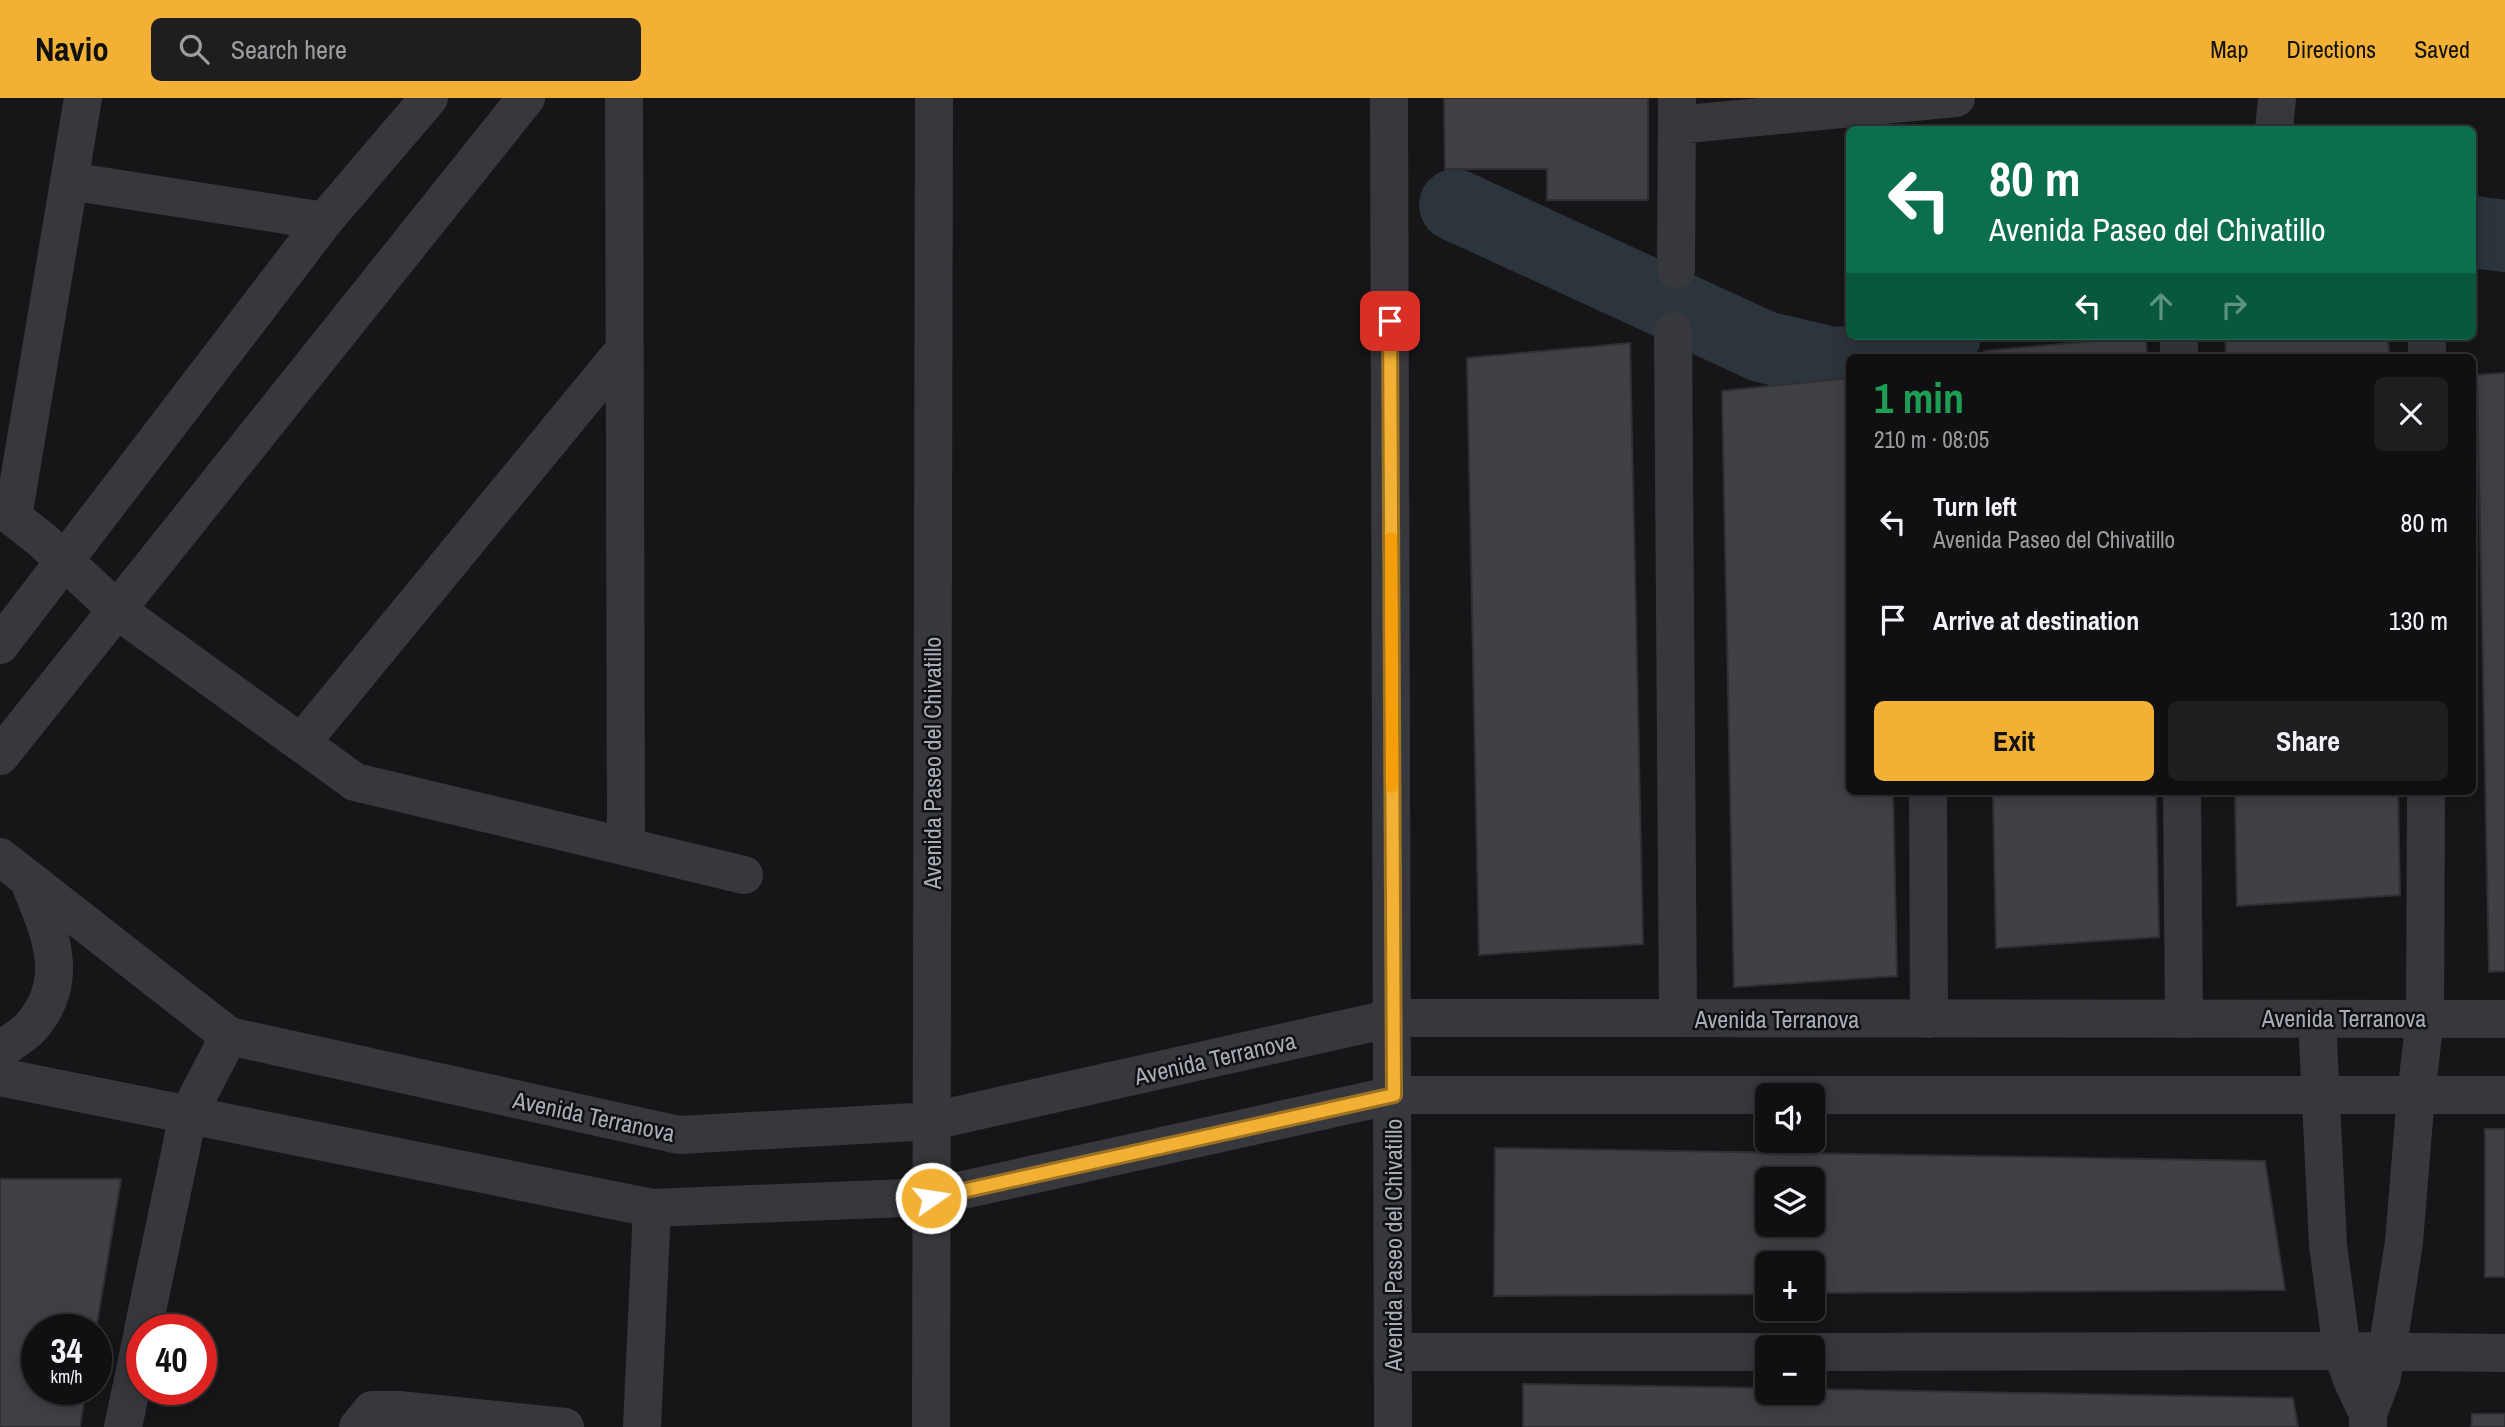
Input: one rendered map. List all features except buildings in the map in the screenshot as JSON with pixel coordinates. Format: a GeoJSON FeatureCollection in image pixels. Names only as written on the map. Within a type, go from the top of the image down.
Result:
{"type":"FeatureCollection","features":[{"type":"Feature","properties":{"kind":"street"},"geometry":{"type":"LineString","coordinates":[[83,98],[6,512],[65,561],[117,610],[355,782],[744,875]]}},
{"type":"Feature","properties":{"kind":"street"},"geometry":{"type":"LineString","coordinates":[[0,645],[324,221],[429,98]]}},
{"type":"Feature","properties":{"kind":"street"},"geometry":{"type":"LineString","coordinates":[[0,756],[526,98]]}},
{"type":"Feature","properties":{"kind":"street"},"geometry":{"type":"LineString","coordinates":[[624,98],[626,847]]}},
{"type":"Feature","properties":{"kind":"street","name":"Avenida Paseo del Chivatillo"},"geometry":{"type":"LineString","coordinates":[[931,1427],[934,98]]}},
{"type":"Feature","properties":{"kind":"street","name":"Avenida Paseo del Chivatillo"},"geometry":{"type":"LineString","coordinates":[[1389,98],[1393,1427]]}},
{"type":"Feature","properties":{"kind":"street"},"geometry":{"type":"LineString","coordinates":[[1676,270],[1677,112],[1956,98]]}},
{"type":"Feature","properties":{"kind":"street"},"geometry":{"type":"LineString","coordinates":[[2274,126],[2277,98]]}},
{"type":"Feature","properties":{"kind":"street"},"geometry":{"type":"LineString","coordinates":[[69,181],[324,221]]}},
{"type":"Feature","properties":{"kind":"street"},"geometry":{"type":"LineString","coordinates":[[1673,331],[1678,1018]]}},
{"type":"Feature","properties":{"kind":"street"},"geometry":{"type":"LineString","coordinates":[[301,743],[624,350]]}},
{"type":"Feature","properties":{"kind":"street"},"geometry":{"type":"LineString","coordinates":[[1928,795],[1929,1019]]}},
{"type":"Feature","properties":{"kind":"street"},"geometry":{"type":"LineString","coordinates":[[2182,795],[2184,1019]]}},
{"type":"Feature","properties":{"kind":"street"},"geometry":{"type":"LineString","coordinates":[[2368,1421],[2387,1352],[2404,1242],[2425,1018],[2426,795]]}},
{"type":"Feature","properties":{"kind":"street"},"geometry":{"type":"LineString","coordinates":[[0,1050],[30,1029],[50,1000],[56,970],[48,930],[14,868]]}},
{"type":"Feature","properties":{"kind":"street","name":"Avenida Terranova"},"geometry":{"type":"LineString","coordinates":[[14,868],[229,1036],[679,1135],[932,1121],[1392,1018],[2505,1019]]}},
{"type":"Feature","properties":{"kind":"street"},"geometry":{"type":"LineString","coordinates":[[2318,1019],[2328,1245],[2342,1351],[2368,1421]]}},
{"type":"Feature","properties":{"kind":"street"},"geometry":{"type":"LineString","coordinates":[[146,1314],[188,1115],[229,1036]]}},
{"type":"Feature","properties":{"kind":"street"},"geometry":{"type":"LineString","coordinates":[[0,1077],[652,1208],[931,1198],[1394,1095],[2505,1094]]}},
{"type":"Feature","properties":{"kind":"street"},"geometry":{"type":"LineString","coordinates":[[642,1427],[652,1208]]}},
{"type":"Feature","properties":{"kind":"street"},"geometry":{"type":"LineString","coordinates":[[1393,1352],[1755,1352]]}},
{"type":"Feature","properties":{"kind":"street"},"geometry":{"type":"LineString","coordinates":[[1825,1352],[2505,1353]]}},
{"type":"Feature","properties":{"kind":"street"},"geometry":{"type":"LineString","coordinates":[[123,1427],[128,1405]]}},
{"type":"Feature","properties":{"kind":"street"},"geometry":{"type":"LineString","coordinates":[[358,1427],[372,1410],[399,1410],[565,1427]]}},
{"type":"Feature","properties":{"kind":"waterway"},"geometry":{"type":"LineString","coordinates":[[1455,205],[1764,347],[1833,363],[1846,362]]}},
{"type":"Feature","properties":{"kind":"waterway"},"geometry":{"type":"LineString","coordinates":[[2476,232],[2505,236]]}},
{"type":"Feature","properties":{"kind":"waterway"},"geometry":{"type":"LineString","coordinates":[[1908,354],[1937,340]]}},
{"type":"Feature","properties":{"kind":"slow traffic"},"geometry":{"type":"LineString","coordinates":[[1391,538],[1392,787]]}},
{"type":"Feature","properties":{"kind":"route"},"geometry":{"type":"LineString","coordinates":[[931,1198],[1394,1095],[1390,321]]}}]}
